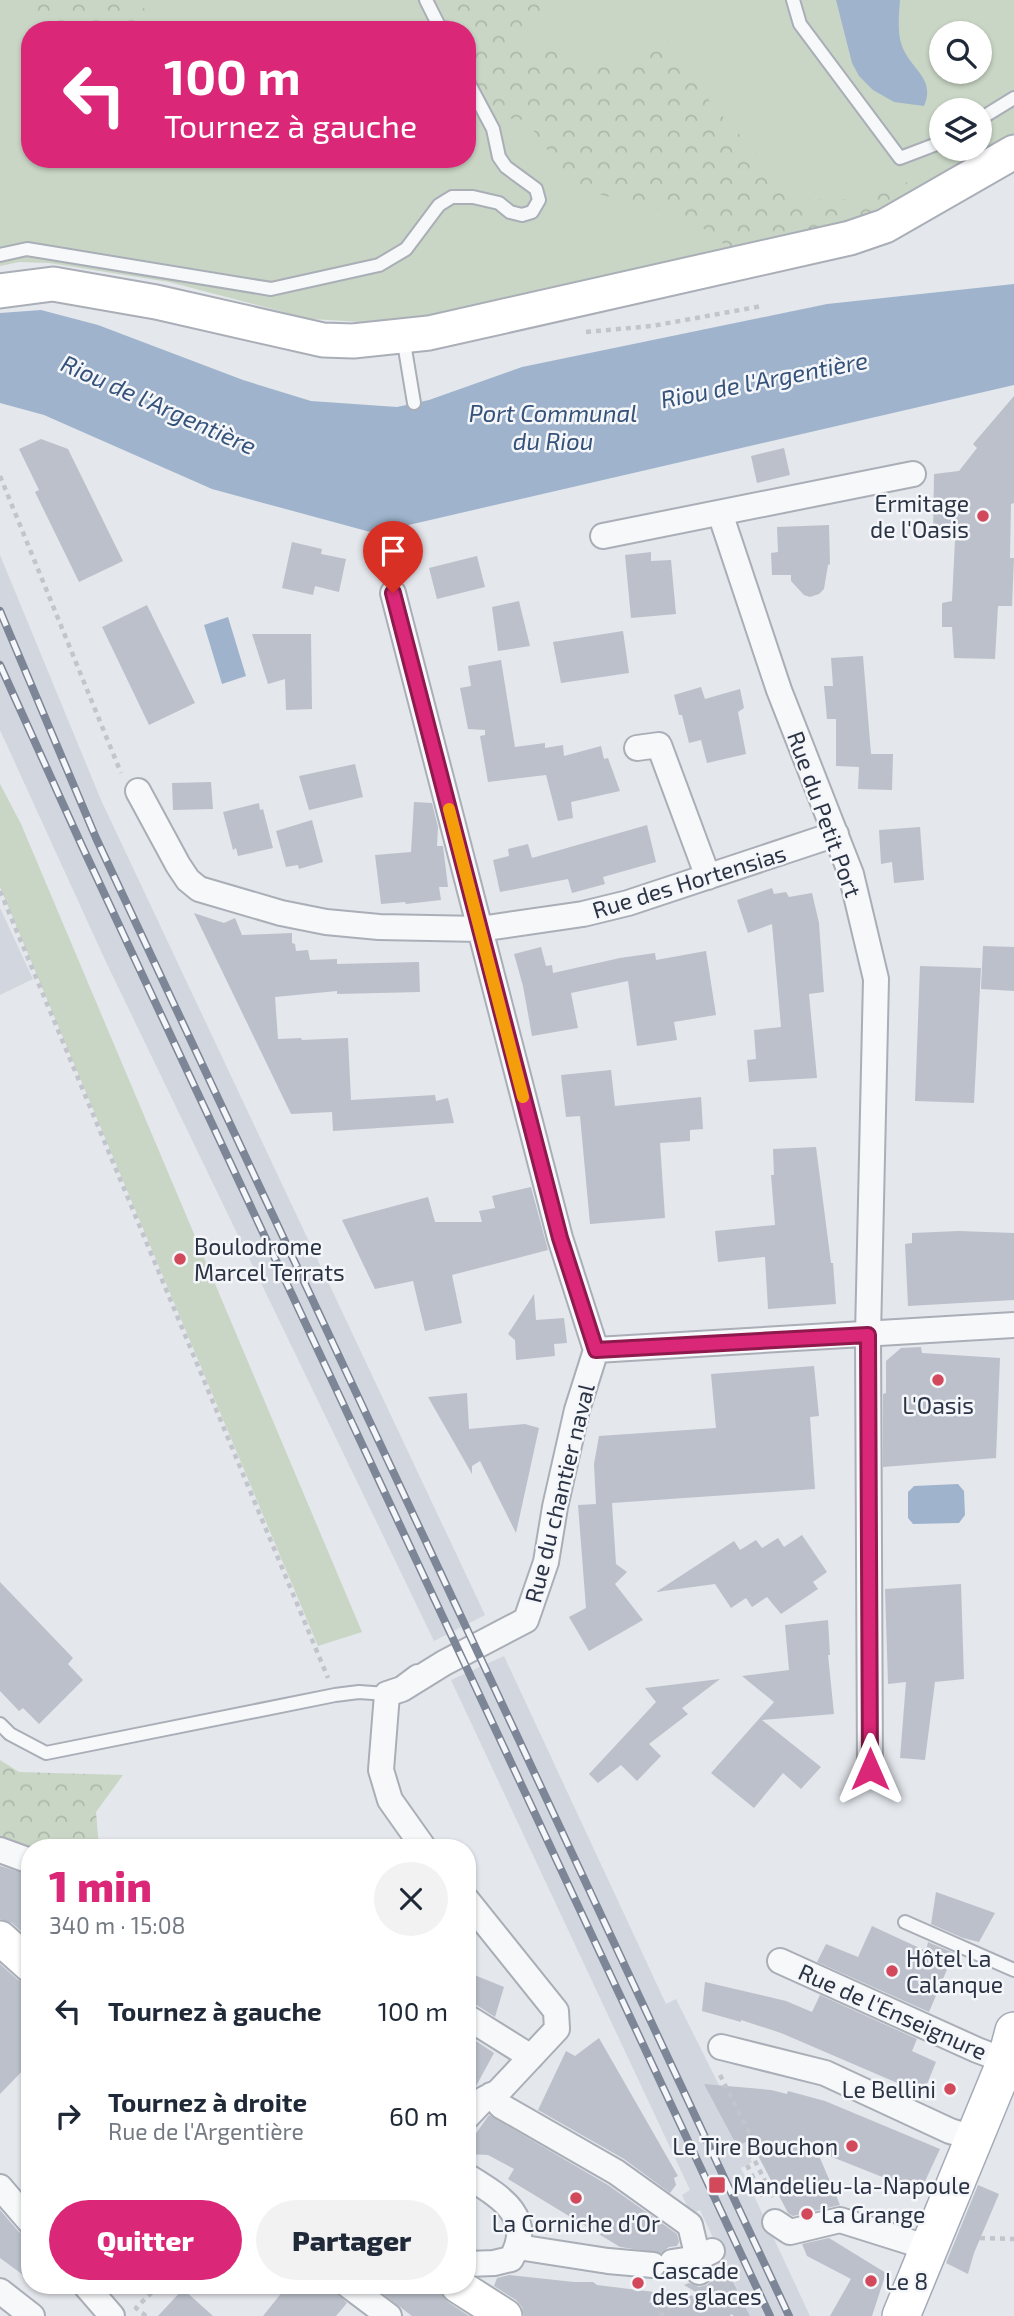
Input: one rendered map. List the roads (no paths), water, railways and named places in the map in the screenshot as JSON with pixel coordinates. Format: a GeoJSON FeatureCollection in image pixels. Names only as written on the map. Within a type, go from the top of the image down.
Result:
{"type":"FeatureCollection","features":[{"type":"Feature","properties":{"kind":"main road"},"geometry":{"type":"LineString","coordinates":[[901,2316],[1010,2046]]}},
{"type":"Feature","properties":{"kind":"street"},"geometry":{"type":"LineString","coordinates":[[0,291],[53,284],[156,302],[323,341],[396,337],[442,330],[850,238],[885,226],[1014,152]]}},
{"type":"Feature","properties":{"kind":"street"},"geometry":{"type":"LineString","coordinates":[[603,536],[912,474]]}},
{"type":"Feature","properties":{"kind":"street","name":"Rue du Petit Port"},"geometry":{"type":"LineString","coordinates":[[720,513],[779,690],[851,874],[876,979],[868,1335],[870,1769]]}},
{"type":"Feature","properties":{"kind":"street"},"geometry":{"type":"LineString","coordinates":[[393,593],[560,1238],[596,1350],[1014,1325]]}},
{"type":"Feature","properties":{"kind":"street"},"geometry":{"type":"LineString","coordinates":[[637,748],[659,745],[708,877]]}},
{"type":"Feature","properties":{"kind":"street","name":"Rue des Hortensias"},"geometry":{"type":"LineString","coordinates":[[138,791],[178,865],[188,880],[199,889],[281,913],[379,928],[480,929],[583,915],[628,903],[836,834]]}},
{"type":"Feature","properties":{"kind":"street","name":"Rue du chantier naval"},"geometry":{"type":"LineString","coordinates":[[402,1686],[526,1620],[546,1562],[555,1507],[577,1410],[596,1350]]}},
{"type":"Feature","properties":{"kind":"street"},"geometry":{"type":"LineString","coordinates":[[402,1686],[381,1769],[390,1800],[418,1839]]}},
{"type":"Feature","properties":{"kind":"street"},"geometry":{"type":"LineString","coordinates":[[0,1850],[21,1858]]}},
{"type":"Feature","properties":{"kind":"street"},"geometry":{"type":"LineString","coordinates":[[476,1911],[556,2011],[556,2029],[498,2092],[476,2105]]}},
{"type":"Feature","properties":{"kind":"street"},"geometry":{"type":"LineString","coordinates":[[0,1938],[21,1957]]}},
{"type":"Feature","properties":{"kind":"street","name":"Rue de l'Enseignure"},"geometry":{"type":"LineString","coordinates":[[780,1961],[977,2050],[1010,2046]]}},
{"type":"Feature","properties":{"kind":"street"},"geometry":{"type":"LineString","coordinates":[[476,2027],[531,2057]]}},
{"type":"Feature","properties":{"kind":"street"},"geometry":{"type":"LineString","coordinates":[[718,2056],[825,2073],[950,2131],[974,2138]]}},
{"type":"Feature","properties":{"kind":"street"},"geometry":{"type":"LineString","coordinates":[[476,2106],[500,2106],[616,2172],[690,2225],[703,2259],[663,2263],[608,2260],[518,2247]]}},
{"type":"Feature","properties":{"kind":"street"},"geometry":{"type":"LineString","coordinates":[[476,2182],[496,2194],[514,2211],[519,2228],[518,2247],[511,2259],[476,2264]]}},
{"type":"Feature","properties":{"kind":"street"},"geometry":{"type":"LineString","coordinates":[[0,2187],[21,2212]]}},
{"type":"Feature","properties":{"kind":"street"},"geometry":{"type":"LineString","coordinates":[[783,2227],[841,2220],[929,2248]]}},
{"type":"Feature","properties":{"kind":"street"},"geometry":{"type":"LineString","coordinates":[[0,2291],[32,2316]]}},
{"type":"Feature","properties":{"kind":"street"},"geometry":{"type":"LineString","coordinates":[[93,2294],[113,2316]]}},
{"type":"Feature","properties":{"kind":"street"},"geometry":{"type":"LineString","coordinates":[[360,2294],[389,2316]]}},
{"type":"Feature","properties":{"kind":"street"},"geometry":{"type":"LineString","coordinates":[[470,2294],[505,2316]]}},
{"type":"Feature","properties":{"kind":"lane"},"geometry":{"type":"LineString","coordinates":[[426,0],[436,21]]}},
{"type":"Feature","properties":{"kind":"lane"},"geometry":{"type":"LineString","coordinates":[[793,0],[800,24],[900,158],[929,147]]}},
{"type":"Feature","properties":{"kind":"lane"},"geometry":{"type":"LineString","coordinates":[[0,255],[27,249],[271,289],[379,265],[406,249],[439,205],[452,197],[474,197],[499,203],[510,212],[522,215],[532,212],[538,201],[536,189],[506,167],[499,157],[493,129],[476,97]]}},
{"type":"Feature","properties":{"kind":"lane"},"geometry":{"type":"LineString","coordinates":[[992,112],[1014,98]]}},
{"type":"Feature","properties":{"kind":"lane"},"geometry":{"type":"LineString","coordinates":[[396,337],[414,403]]}},
{"type":"Feature","properties":{"kind":"lane"},"geometry":{"type":"LineString","coordinates":[[0,1724],[10,1734],[46,1753],[335,1695],[402,1686]]}},
{"type":"Feature","properties":{"kind":"lane"},"geometry":{"type":"LineString","coordinates":[[905,1922],[1014,1970]]}},
{"type":"Feature","properties":{"kind":"water"},"geometry":{"type":"Polygon","coordinates":[[[836,0],[900,0],[900,41],[925,81],[927,96],[924,106],[894,102],[873,90],[859,76],[852,63],[836,0]]]}},
{"type":"Feature","properties":{"kind":"water","name":"Port Communal du Riou"},"geometry":{"type":"Polygon","coordinates":[[[1014,284],[1014,385],[374,533],[212,489],[44,415],[0,403],[0,313],[41,310],[98,325],[243,380],[311,401],[397,407],[429,400],[522,367],[827,304],[1014,284]]]}},
{"type":"Feature","properties":{"kind":"water"},"geometry":{"type":"Polygon","coordinates":[[[228,617],[246,676],[222,684],[204,625],[228,617]]]}},
{"type":"Feature","properties":{"kind":"water"},"geometry":{"type":"Polygon","coordinates":[[[958,1484],[964,1491],[965,1515],[959,1523],[913,1524],[908,1518],[908,1492],[914,1486],[958,1484]]]}},
{"type":"Feature","properties":{"kind":"railway"},"geometry":{"type":"LineString","coordinates":[[0,611],[96,838],[789,2316]]}},
{"type":"Feature","properties":{"kind":"railway"},"geometry":{"type":"LineString","coordinates":[[0,665],[82,846],[770,2316]]}},
{"type":"Feature","properties":{"kind":"place","name":"Ermitage de l'Oasis"},"geometry":{"type":"Point","coordinates":[983,516]}},
{"type":"Feature","properties":{"kind":"place","name":"Boulodrome Marcel Terrats"},"geometry":{"type":"Point","coordinates":[180,1259]}},
{"type":"Feature","properties":{"kind":"place","name":"L'Oasis"},"geometry":{"type":"Point","coordinates":[938,1380]}},
{"type":"Feature","properties":{"kind":"place","name":"Hôtel La Calanque"},"geometry":{"type":"Point","coordinates":[892,1971]}},
{"type":"Feature","properties":{"kind":"place","name":"Le Bellini"},"geometry":{"type":"Point","coordinates":[950,2089]}},
{"type":"Feature","properties":{"kind":"place","name":"Le Tire Bouchon"},"geometry":{"type":"Point","coordinates":[852,2146]}},
{"type":"Feature","properties":{"kind":"place","name":"Mandelieu-la-Napoule"},"geometry":{"type":"Point","coordinates":[717,2185]}},
{"type":"Feature","properties":{"kind":"place","name":"La Corniche d'Or"},"geometry":{"type":"Point","coordinates":[576,2198]}},
{"type":"Feature","properties":{"kind":"place","name":"La Grange"},"geometry":{"type":"Point","coordinates":[807,2214]}},
{"type":"Feature","properties":{"kind":"place","name":"Le 8"},"geometry":{"type":"Point","coordinates":[871,2281]}},
{"type":"Feature","properties":{"kind":"place","name":"Cascade des glaces"},"geometry":{"type":"Point","coordinates":[638,2283]}},
{"type":"Feature","properties":{"kind":"water label","name":"Riou de l'Argentière"},"geometry":{"type":"Point","coordinates":[764,379]}},
{"type":"Feature","properties":{"kind":"water label","name":"Riou de l'Argentière"},"geometry":{"type":"Point","coordinates":[159,404]}}]}
